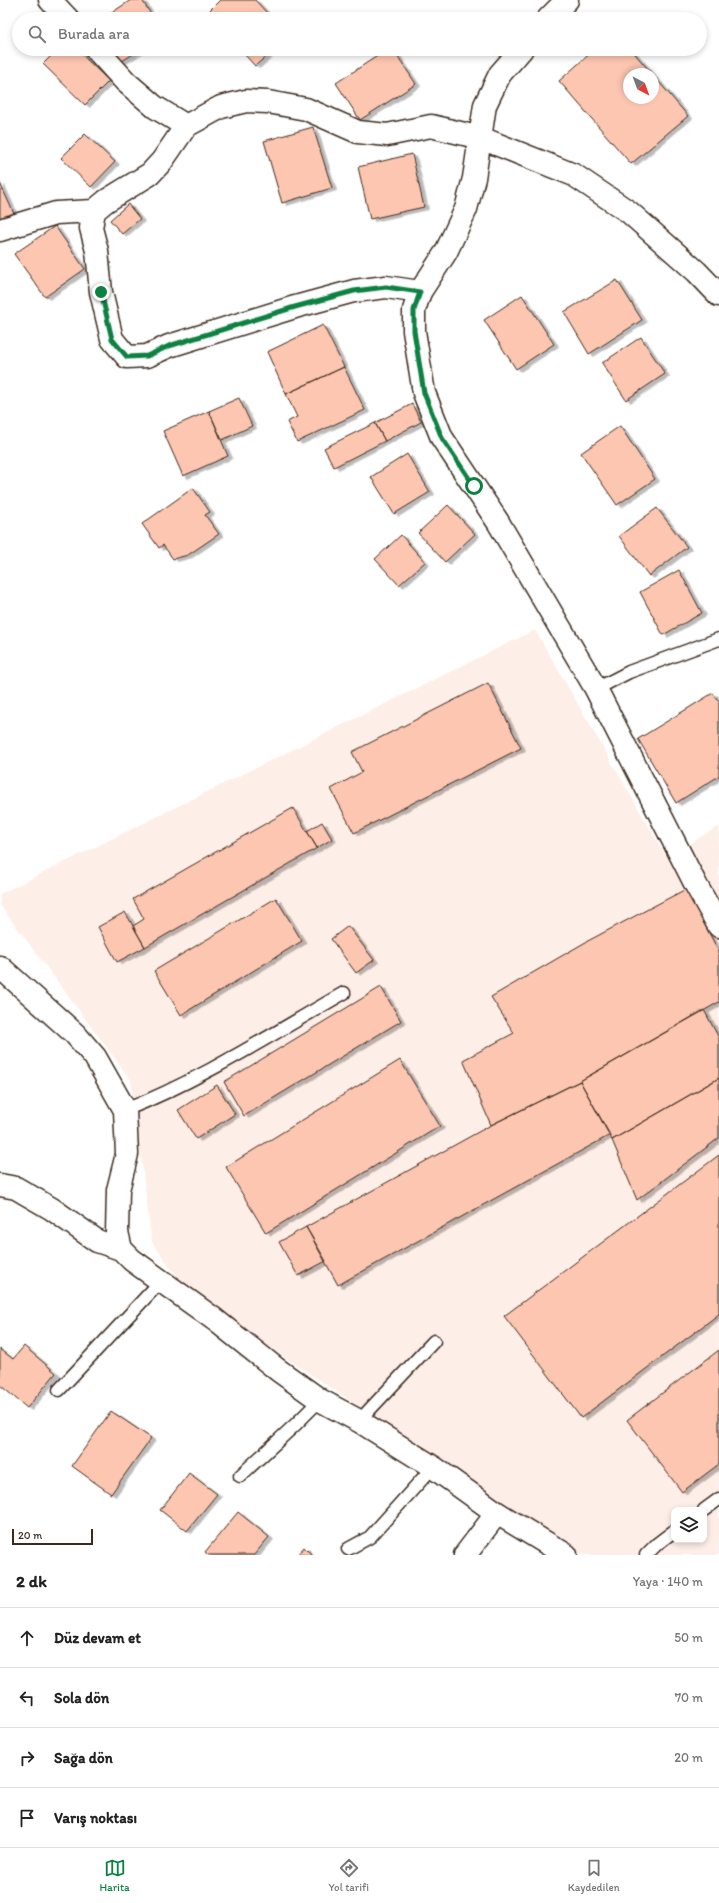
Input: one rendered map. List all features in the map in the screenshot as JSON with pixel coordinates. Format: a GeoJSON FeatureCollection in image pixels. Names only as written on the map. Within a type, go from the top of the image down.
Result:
{"type":"FeatureCollection","features":[{"type":"Feature","properties":{"kind":"street"},"geometry":{"type":"LineString","coordinates":[[50,0],[61,12]]}},
{"type":"Feature","properties":{"kind":"street"},"geometry":{"type":"LineString","coordinates":[[555,12],[567,0]]}},
{"type":"Feature","properties":{"kind":"street"},"geometry":{"type":"LineString","coordinates":[[102,56],[126,82],[154,107],[186,126]]}},
{"type":"Feature","properties":{"kind":"street"},"geometry":{"type":"LineString","coordinates":[[516,56],[500,74],[485,105],[474,178],[466,209],[446,252],[420,292],[414,310],[414,331],[424,393],[442,438],[498,522],[596,689],[696,885],[719,926]]}},
{"type":"Feature","properties":{"kind":"street"},"geometry":{"type":"LineString","coordinates":[[0,230],[56,213],[94,211],[106,201],[150,174],[162,161],[186,126],[221,107],[246,101],[268,102],[306,109],[358,132],[386,136],[431,126],[481,138],[574,175],[629,212],[697,272],[719,295]]}},
{"type":"Feature","properties":{"kind":"street"},"geometry":{"type":"LineString","coordinates":[[94,211],[91,228],[97,251],[101,292],[112,339],[127,357],[147,356],[169,346],[295,307],[354,291],[386,287],[420,292]]}},
{"type":"Feature","properties":{"kind":"street"},"geometry":{"type":"LineString","coordinates":[[0,967],[75,1034],[95,1057],[125,1110],[127,1154],[118,1190],[116,1232],[121,1249]]}},
{"type":"Feature","properties":{"kind":"street"},"geometry":{"type":"LineString","coordinates":[[0,1185],[16,1188],[52,1209],[97,1241],[121,1249],[132,1260],[162,1280],[278,1370],[320,1400],[359,1421],[433,1467],[497,1513],[566,1555]]}},
{"type":"Feature","properties":{"kind":"street"},"geometry":{"type":"LineString","coordinates":[[465,1555],[497,1513]]}},
{"type":"Feature","properties":{"kind":"lane"},"geometry":{"type":"LineString","coordinates":[[596,689],[629,672],[719,638]]}},
{"type":"Feature","properties":{"kind":"lane"},"geometry":{"type":"LineString","coordinates":[[125,1110],[151,1100],[216,1066],[344,993]]}},
{"type":"Feature","properties":{"kind":"lane"},"geometry":{"type":"LineString","coordinates":[[59,1390],[162,1280]]}},
{"type":"Feature","properties":{"kind":"lane"},"geometry":{"type":"LineString","coordinates":[[359,1421],[434,1341]]}},
{"type":"Feature","properties":{"kind":"lane"},"geometry":{"type":"LineString","coordinates":[[240,1476],[320,1400]]}},
{"type":"Feature","properties":{"kind":"lane"},"geometry":{"type":"LineString","coordinates":[[348,1549],[370,1537],[433,1467]]}},
{"type":"Feature","properties":{"kind":"lane"},"geometry":{"type":"LineString","coordinates":[[707,1508],[719,1499]]}},
{"type":"Feature","properties":{"kind":"lane"},"geometry":{"type":"LineString","coordinates":[[646,1555],[671,1533]]}},
{"type":"Feature","properties":{"kind":"shaded area"},"geometry":{"type":"Polygon","coordinates":[[[535,630],[667,858],[719,826],[719,1555],[583,1555],[266,1345],[185,1288],[152,1242],[131,1080],[0,905],[0,894],[535,630]]]}},
{"type":"Feature","properties":{"kind":"building"},"geometry":{"type":"Polygon","coordinates":[[[131,0],[142,0],[150,12],[113,12],[131,0]]]}},
{"type":"Feature","properties":{"kind":"building"},"geometry":{"type":"Polygon","coordinates":[[[220,0],[255,0],[266,12],[208,12],[220,0]]]}},
{"type":"Feature","properties":{"kind":"building"},"geometry":{"type":"Polygon","coordinates":[[[51,56],[83,56],[109,81],[85,105],[43,64],[51,56]]]}},
{"type":"Feature","properties":{"kind":"building"},"geometry":{"type":"Polygon","coordinates":[[[114,56],[130,56],[119,63],[114,56]]]}},
{"type":"Feature","properties":{"kind":"building"},"geometry":{"type":"Polygon","coordinates":[[[246,56],[267,56],[255,66],[246,56]]]}},
{"type":"Feature","properties":{"kind":"building"},"geometry":{"type":"Polygon","coordinates":[[[377,56],[398,56],[416,84],[360,120],[336,83],[377,56]]]}},
{"type":"Feature","properties":{"kind":"building"},"geometry":{"type":"Polygon","coordinates":[[[587,56],[637,56],[647,68],[623,68],[623,104],[659,104],[659,82],[688,116],[631,164],[559,81],[587,56]]]}},
{"type":"Feature","properties":{"kind":"building"},"geometry":{"type":"Polygon","coordinates":[[[313,127],[332,188],[282,203],[264,141],[313,127]]]}},
{"type":"Feature","properties":{"kind":"building"},"geometry":{"type":"Polygon","coordinates":[[[85,134],[115,162],[91,187],[61,158],[85,134]]]}},
{"type":"Feature","properties":{"kind":"building"},"geometry":{"type":"Polygon","coordinates":[[[412,154],[424,207],[370,219],[358,167],[412,154]]]}},
{"type":"Feature","properties":{"kind":"building"},"geometry":{"type":"Polygon","coordinates":[[[0,183],[15,216],[0,222],[0,183]]]}},
{"type":"Feature","properties":{"kind":"building"},"geometry":{"type":"Polygon","coordinates":[[[128,204],[140,219],[122,234],[110,220],[128,204]]]}},
{"type":"Feature","properties":{"kind":"building"},"geometry":{"type":"Polygon","coordinates":[[[55,226],[85,269],[45,297],[14,254],[55,226]]]}},
{"type":"Feature","properties":{"kind":"building"},"geometry":{"type":"Polygon","coordinates":[[[617,280],[642,320],[589,354],[564,312],[617,280]]]}},
{"type":"Feature","properties":{"kind":"building"},"geometry":{"type":"Polygon","coordinates":[[[522,295],[554,344],[516,369],[484,320],[522,295]]]}},
{"type":"Feature","properties":{"kind":"building"},"geometry":{"type":"Polygon","coordinates":[[[323,325],[344,367],[286,394],[267,352],[323,325]]]}},
{"type":"Feature","properties":{"kind":"building"},"geometry":{"type":"Polygon","coordinates":[[[641,337],[665,374],[626,400],[602,363],[641,337]]]}},
{"type":"Feature","properties":{"kind":"building"},"geometry":{"type":"Polygon","coordinates":[[[344,367],[365,410],[297,442],[287,422],[297,417],[286,394],[344,367]]]}},
{"type":"Feature","properties":{"kind":"building"},"geometry":{"type":"Polygon","coordinates":[[[239,398],[252,426],[222,440],[209,411],[239,398]]]}},
{"type":"Feature","properties":{"kind":"building"},"geometry":{"type":"Polygon","coordinates":[[[412,404],[421,422],[385,441],[375,423],[412,404]]]}},
{"type":"Feature","properties":{"kind":"building"},"geometry":{"type":"Polygon","coordinates":[[[209,411],[228,456],[183,476],[163,431],[209,411]]]}},
{"type":"Feature","properties":{"kind":"building"},"geometry":{"type":"Polygon","coordinates":[[[375,423],[385,441],[334,467],[324,448],[375,423]]]}},
{"type":"Feature","properties":{"kind":"building"},"geometry":{"type":"Polygon","coordinates":[[[620,426],[655,479],[617,505],[581,453],[620,426]]]}},
{"type":"Feature","properties":{"kind":"building"},"geometry":{"type":"Polygon","coordinates":[[[407,454],[430,492],[394,514],[371,477],[407,454]]]}},
{"type":"Feature","properties":{"kind":"building"},"geometry":{"type":"Polygon","coordinates":[[[193,488],[210,512],[205,515],[219,534],[188,555],[173,559],[163,545],[159,548],[142,524],[193,488]]]}},
{"type":"Feature","properties":{"kind":"building"},"geometry":{"type":"Polygon","coordinates":[[[448,505],[475,534],[445,562],[418,533],[448,505]]]}},
{"type":"Feature","properties":{"kind":"building"},"geometry":{"type":"Polygon","coordinates":[[[657,508],[687,547],[649,576],[619,536],[657,508]]]}},
{"type":"Feature","properties":{"kind":"building"},"geometry":{"type":"Polygon","coordinates":[[[401,535],[425,562],[399,585],[375,559],[401,535]]]}},
{"type":"Feature","properties":{"kind":"building"},"geometry":{"type":"Polygon","coordinates":[[[679,570],[702,613],[663,635],[640,592],[679,570]]]}},
{"type":"Feature","properties":{"kind":"building"},"geometry":{"type":"Polygon","coordinates":[[[488,683],[521,748],[354,833],[331,789],[362,772],[352,752],[488,683]]]}},
{"type":"Feature","properties":{"kind":"building"},"geometry":{"type":"Polygon","coordinates":[[[713,693],[719,702],[719,776],[676,803],[638,739],[713,693]]]}},
{"type":"Feature","properties":{"kind":"building"},"geometry":{"type":"Polygon","coordinates":[[[293,808],[317,848],[145,947],[133,926],[144,919],[133,899],[293,808]]]}},
{"type":"Feature","properties":{"kind":"building"},"geometry":{"type":"Polygon","coordinates":[[[322,822],[332,839],[317,848],[307,831],[322,822]]]}},
{"type":"Feature","properties":{"kind":"building"},"geometry":{"type":"Polygon","coordinates":[[[686,889],[719,952],[719,1002],[580,1081],[491,1125],[463,1060],[514,1033],[491,997],[584,943],[686,889]]]}},
{"type":"Feature","properties":{"kind":"building"},"geometry":{"type":"Polygon","coordinates":[[[276,898],[302,941],[181,1015],[154,971],[276,898]]]}},
{"type":"Feature","properties":{"kind":"building"},"geometry":{"type":"Polygon","coordinates":[[[125,912],[145,947],[117,962],[98,927],[125,912]]]}},
{"type":"Feature","properties":{"kind":"building"},"geometry":{"type":"Polygon","coordinates":[[[348,926],[374,960],[356,973],[331,939],[348,926]]]}},
{"type":"Feature","properties":{"kind":"building"},"geometry":{"type":"Polygon","coordinates":[[[381,987],[401,1021],[244,1116],[224,1082],[381,987]]]}},
{"type":"Feature","properties":{"kind":"building"},"geometry":{"type":"Polygon","coordinates":[[[704,1010],[719,1038],[719,1078],[612,1140],[580,1081],[704,1010]]]}},
{"type":"Feature","properties":{"kind":"building"},"geometry":{"type":"Polygon","coordinates":[[[400,1060],[440,1126],[266,1233],[226,1167],[400,1060]]]}},
{"type":"Feature","properties":{"kind":"building"},"geometry":{"type":"Polygon","coordinates":[[[719,1078],[719,1138],[637,1200],[612,1140],[719,1078]]]}},
{"type":"Feature","properties":{"kind":"building"},"geometry":{"type":"Polygon","coordinates":[[[580,1081],[610,1135],[338,1285],[306,1227],[491,1125],[580,1081]]]}},
{"type":"Feature","properties":{"kind":"building"},"geometry":{"type":"Polygon","coordinates":[[[217,1085],[235,1114],[196,1139],[178,1110],[217,1085]]]}},
{"type":"Feature","properties":{"kind":"building"},"geometry":{"type":"Polygon","coordinates":[[[719,1155],[719,1314],[581,1418],[504,1316],[719,1155]]]}},
{"type":"Feature","properties":{"kind":"building"},"geometry":{"type":"Polygon","coordinates":[[[306,1227],[326,1261],[298,1276],[279,1242],[306,1227]]]}},
{"type":"Feature","properties":{"kind":"building"},"geometry":{"type":"Polygon","coordinates":[[[24,1346],[56,1373],[27,1408],[0,1385],[0,1349],[13,1359],[24,1346]]]}},
{"type":"Feature","properties":{"kind":"building"},"geometry":{"type":"Polygon","coordinates":[[[719,1350],[719,1464],[682,1492],[627,1420],[719,1350]]]}},
{"type":"Feature","properties":{"kind":"building"},"geometry":{"type":"Polygon","coordinates":[[[111,1411],[151,1438],[111,1494],[72,1466],[111,1411]]]}},
{"type":"Feature","properties":{"kind":"building"},"geometry":{"type":"Polygon","coordinates":[[[189,1473],[217,1494],[187,1531],[160,1510],[189,1473]]]}},
{"type":"Feature","properties":{"kind":"building"},"geometry":{"type":"Polygon","coordinates":[[[238,1512],[269,1537],[254,1555],[208,1555],[205,1552],[238,1512]]]}},
{"type":"Feature","properties":{"kind":"building"},"geometry":{"type":"Polygon","coordinates":[[[304,1547],[312,1555],[297,1555],[304,1547]]]}},
{"type":"Feature","properties":{"kind":"route"},"geometry":{"type":"LineString","coordinates":[[101,292],[112,339],[127,357],[147,356],[169,346],[295,307],[354,291],[386,287],[420,292],[414,310],[414,331],[424,393],[442,438],[474,486]]}}]}
